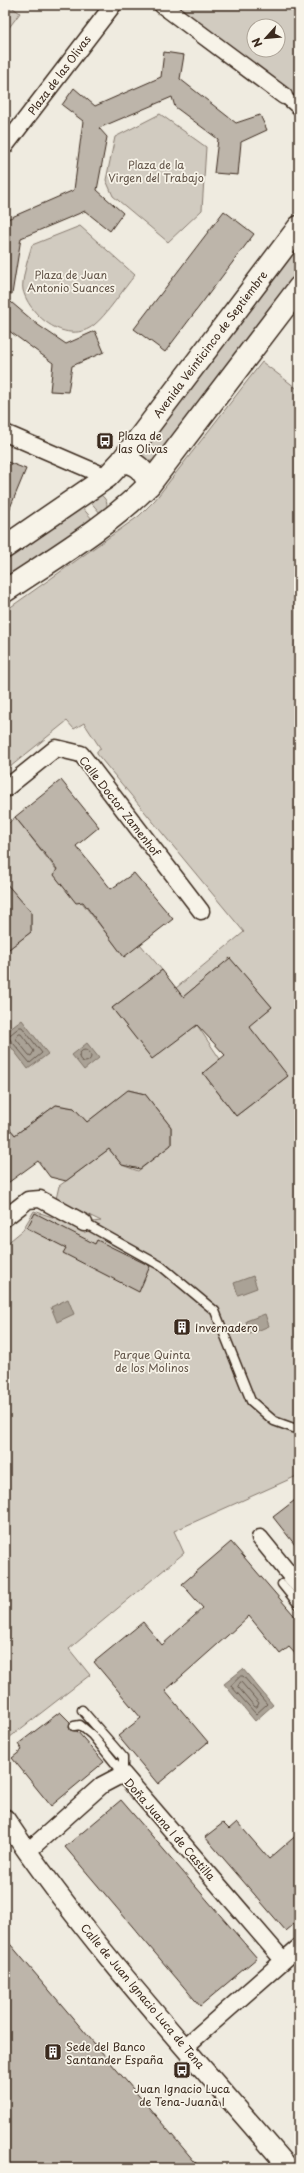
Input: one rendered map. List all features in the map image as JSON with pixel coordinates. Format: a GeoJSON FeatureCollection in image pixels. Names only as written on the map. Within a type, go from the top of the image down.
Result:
{"type":"FeatureCollection","features":[{"type":"Feature","properties":{"kind":"main road","name":"Avenida Veinticinco de Septiembre"},"geometry":{"type":"LineString","coordinates":[[5,547],[107,477],[122,461],[299,227]]}},
{"type":"Feature","properties":{"kind":"main road"},"geometry":{"type":"LineString","coordinates":[[5,591],[131,503],[149,484],[299,288]]}},
{"type":"Feature","properties":{"kind":"main road"},"geometry":{"type":"LineString","coordinates":[[122,461],[131,462],[140,468],[146,475],[149,484]]}},
{"type":"Feature","properties":{"kind":"main road"},"geometry":{"type":"LineString","coordinates":[[107,477],[108,487],[113,496],[121,501],[131,503]]}},
{"type":"Feature","properties":{"kind":"street","name":"Plaza de las Olivas"},"geometry":{"type":"LineString","coordinates":[[5,146],[113,5]]}},
{"type":"Feature","properties":{"kind":"street"},"geometry":{"type":"LineString","coordinates":[[162,5],[284,96],[299,109]]}},
{"type":"Feature","properties":{"kind":"street"},"geometry":{"type":"LineString","coordinates":[[5,433],[107,477]]}},
{"type":"Feature","properties":{"kind":"street","name":"Calle Doctor Zamenhof"},"geometry":{"type":"LineString","coordinates":[[5,789],[56,748],[81,754],[201,911]]}},
{"type":"Feature","properties":{"kind":"street"},"geometry":{"type":"LineString","coordinates":[[5,1218],[28,1200],[40,1199],[84,1223]]}},
{"type":"Feature","properties":{"kind":"street"},"geometry":{"type":"LineString","coordinates":[[260,1538],[299,1586]]}},
{"type":"Feature","properties":{"kind":"street","name":"Doña Juana I de Castilla"},"geometry":{"type":"LineString","coordinates":[[27,1852],[102,1785],[123,1774],[283,1960]]}},
{"type":"Feature","properties":{"kind":"street","name":"Calle de Juan Ignacio Luca de Tena"},"geometry":{"type":"LineString","coordinates":[[5,1819],[57,1893],[185,2047],[289,2168]]}},
{"type":"Feature","properties":{"kind":"street"},"geometry":{"type":"LineString","coordinates":[[185,2047],[299,1947]]}},
{"type":"Feature","properties":{"kind":"lane"},"geometry":{"type":"LineString","coordinates":[[84,1223],[161,1266],[215,1311],[251,1400],[274,1421],[299,1430]]}},
{"type":"Feature","properties":{"kind":"lane"},"geometry":{"type":"LineString","coordinates":[[282,1584],[299,1605]]}},
{"type":"Feature","properties":{"kind":"lane"},"geometry":{"type":"LineString","coordinates":[[82,1710],[122,1757],[123,1774]]}},
{"type":"Feature","properties":{"kind":"lane"},"geometry":{"type":"LineString","coordinates":[[74,1726],[80,1725],[92,1735],[123,1774]]}},
{"type":"Feature","properties":{"kind":"green space"},"geometry":{"type":"Polygon","coordinates":[[[5,5],[9,5],[20,13],[5,33],[5,5]]]}},
{"type":"Feature","properties":{"kind":"green space"},"geometry":{"type":"Polygon","coordinates":[[[174,5],[299,5],[299,98],[174,5]]]}},
{"type":"Feature","properties":{"kind":"green space","name":"Plaza de la Virgen del Trabajo"},"geometry":{"type":"Polygon","coordinates":[[[160,114],[206,147],[202,210],[168,242],[113,196],[106,180],[115,137],[160,114]]]}},
{"type":"Feature","properties":{"kind":"green space","name":"Plaza de Juan Antonio Suances"},"geometry":{"type":"Polygon","coordinates":[[[80,226],[135,275],[99,321],[84,331],[73,332],[51,326],[33,310],[23,290],[23,281],[32,245],[80,226]]]}},
{"type":"Feature","properties":{"kind":"green space"},"geometry":{"type":"Polygon","coordinates":[[[299,241],[299,272],[155,460],[147,462],[141,456],[141,452],[299,241]]]}},
{"type":"Feature","properties":{"kind":"green space","name":"Parque Quinta de los Molinos"},"geometry":{"type":"Polygon","coordinates":[[[262,362],[299,390],[299,1475],[174,1531],[184,1553],[69,1649],[90,1675],[5,1741],[5,1245],[22,1231],[34,1211],[74,1224],[101,1221],[56,1199],[59,1186],[109,1149],[122,1165],[138,1171],[171,1145],[171,1127],[145,1094],[129,1090],[87,1122],[74,1108],[56,1105],[15,1135],[5,1123],[5,952],[31,932],[31,912],[5,884],[5,827],[15,817],[124,956],[140,944],[162,970],[112,1008],[152,1058],[197,1025],[220,1059],[203,1073],[236,1116],[288,1076],[225,1055],[219,1048],[272,1007],[230,959],[183,997],[176,988],[244,932],[97,754],[97,751],[101,749],[84,723],[74,729],[67,721],[5,771],[5,611],[139,516],[155,500],[262,362]]]}},
{"type":"Feature","properties":{"kind":"green space"},"geometry":{"type":"Polygon","coordinates":[[[100,494],[106,500],[107,504],[106,511],[101,514],[88,499],[100,494]]]}},
{"type":"Feature","properties":{"kind":"green space"},"geometry":{"type":"Polygon","coordinates":[[[80,505],[93,520],[5,582],[5,558],[80,505]]]}},
{"type":"Feature","properties":{"kind":"water"},"geometry":{"type":"Polygon","coordinates":[[[22,1020],[48,1054],[28,1069],[5,1039],[5,1033],[22,1020]]]}},
{"type":"Feature","properties":{"kind":"water"},"geometry":{"type":"Polygon","coordinates":[[[87,1043],[99,1058],[84,1070],[72,1055],[87,1043]]]}},
{"type":"Feature","properties":{"kind":"water"},"geometry":{"type":"Polygon","coordinates":[[[253,1276],[257,1288],[238,1295],[234,1283],[253,1276]]]}},
{"type":"Feature","properties":{"kind":"water"},"geometry":{"type":"Polygon","coordinates":[[[68,1299],[74,1314],[57,1322],[51,1307],[68,1299]]]}},
{"type":"Feature","properties":{"kind":"water"},"geometry":{"type":"Polygon","coordinates":[[[265,1314],[269,1326],[250,1334],[246,1321],[265,1314]]]}},
{"type":"Feature","properties":{"kind":"water"},"geometry":{"type":"Polygon","coordinates":[[[243,1669],[273,1705],[255,1721],[224,1684],[243,1669]]]}},
{"type":"Feature","properties":{"kind":"building"},"geometry":{"type":"Polygon","coordinates":[[[164,52],[184,55],[180,79],[236,123],[260,115],[267,130],[241,142],[238,175],[214,173],[218,139],[175,107],[172,97],[99,128],[107,137],[97,190],[123,213],[110,231],[85,211],[21,238],[12,294],[5,293],[5,220],[74,190],[83,121],[62,105],[74,88],[95,106],[161,77],[164,52]]]}},
{"type":"Feature","properties":{"kind":"building"},"geometry":{"type":"Polygon","coordinates":[[[224,211],[254,234],[165,352],[134,329],[224,211]]]}},
{"type":"Feature","properties":{"kind":"building"},"geometry":{"type":"Polygon","coordinates":[[[5,297],[38,325],[66,344],[95,331],[104,352],[72,366],[68,392],[50,391],[53,363],[5,328],[5,297]]]}},
{"type":"Feature","properties":{"kind":"building"},"geometry":{"type":"Polygon","coordinates":[[[5,461],[26,469],[5,520],[5,461]]]}},
{"type":"Feature","properties":{"kind":"building"},"geometry":{"type":"Polygon","coordinates":[[[61,780],[99,827],[76,846],[111,889],[134,873],[173,919],[124,957],[83,902],[76,903],[54,875],[57,869],[15,817],[61,780]]]}},
{"type":"Feature","properties":{"kind":"building"},"geometry":{"type":"Polygon","coordinates":[[[5,882],[31,912],[31,932],[5,952],[5,882]]]}},
{"type":"Feature","properties":{"kind":"building"},"geometry":{"type":"Polygon","coordinates":[[[230,958],[272,1007],[249,1026],[288,1076],[236,1116],[203,1073],[225,1055],[197,1025],[152,1059],[112,1008],[162,970],[183,997],[230,958]]]}},
{"type":"Feature","properties":{"kind":"building"},"geometry":{"type":"Polygon","coordinates":[[[128,1090],[145,1094],[171,1127],[171,1145],[140,1169],[122,1165],[109,1149],[66,1181],[50,1177],[38,1161],[5,1185],[5,1123],[15,1135],[56,1105],[74,1108],[87,1122],[128,1090]]]}},
{"type":"Feature","properties":{"kind":"building"},"geometry":{"type":"Polygon","coordinates":[[[35,1213],[95,1244],[97,1240],[150,1266],[139,1292],[63,1253],[66,1248],[27,1228],[35,1213]]]}},
{"type":"Feature","properties":{"kind":"building"},"geometry":{"type":"Polygon","coordinates":[[[299,1497],[299,1550],[273,1517],[299,1497]]]}},
{"type":"Feature","properties":{"kind":"building"},"geometry":{"type":"Polygon","coordinates":[[[231,1542],[299,1621],[299,1658],[289,1647],[280,1654],[249,1616],[165,1691],[208,1742],[158,1784],[118,1736],[141,1718],[94,1662],[143,1622],[162,1645],[203,1608],[182,1584],[231,1542]]]}},
{"type":"Feature","properties":{"kind":"building"},"geometry":{"type":"Polygon","coordinates":[[[60,1712],[70,1722],[70,1730],[77,1731],[104,1762],[51,1806],[12,1758],[22,1750],[18,1744],[60,1712]]]}},
{"type":"Feature","properties":{"kind":"building"},"geometry":{"type":"Polygon","coordinates":[[[121,1800],[257,1958],[200,2006],[65,1847],[121,1800]]]}},
{"type":"Feature","properties":{"kind":"building"},"geometry":{"type":"Polygon","coordinates":[[[237,1822],[269,1859],[299,1833],[299,1920],[286,1931],[205,1837],[223,1823],[229,1829],[237,1822]]]}},
{"type":"Feature","properties":{"kind":"building","name":"Sede del Banco Santander España"},"geometry":{"type":"Polygon","coordinates":[[[5,1938],[200,2168],[5,2168],[5,1938]]]}},
{"type":"Feature","properties":{"kind":"place","name":"Plaza de las Olivas"},"geometry":{"type":"Point","coordinates":[105,441]}},
{"type":"Feature","properties":{"kind":"place","name":"Invernadero"},"geometry":{"type":"Point","coordinates":[182,1327]}},
{"type":"Feature","properties":{"kind":"place","name":"Sede del Banco Santander España"},"geometry":{"type":"Point","coordinates":[53,2052]}},
{"type":"Feature","properties":{"kind":"place","name":"Juan Ignacio Luca de Tena-Juana I"},"geometry":{"type":"Point","coordinates":[182,2070]}}]}
